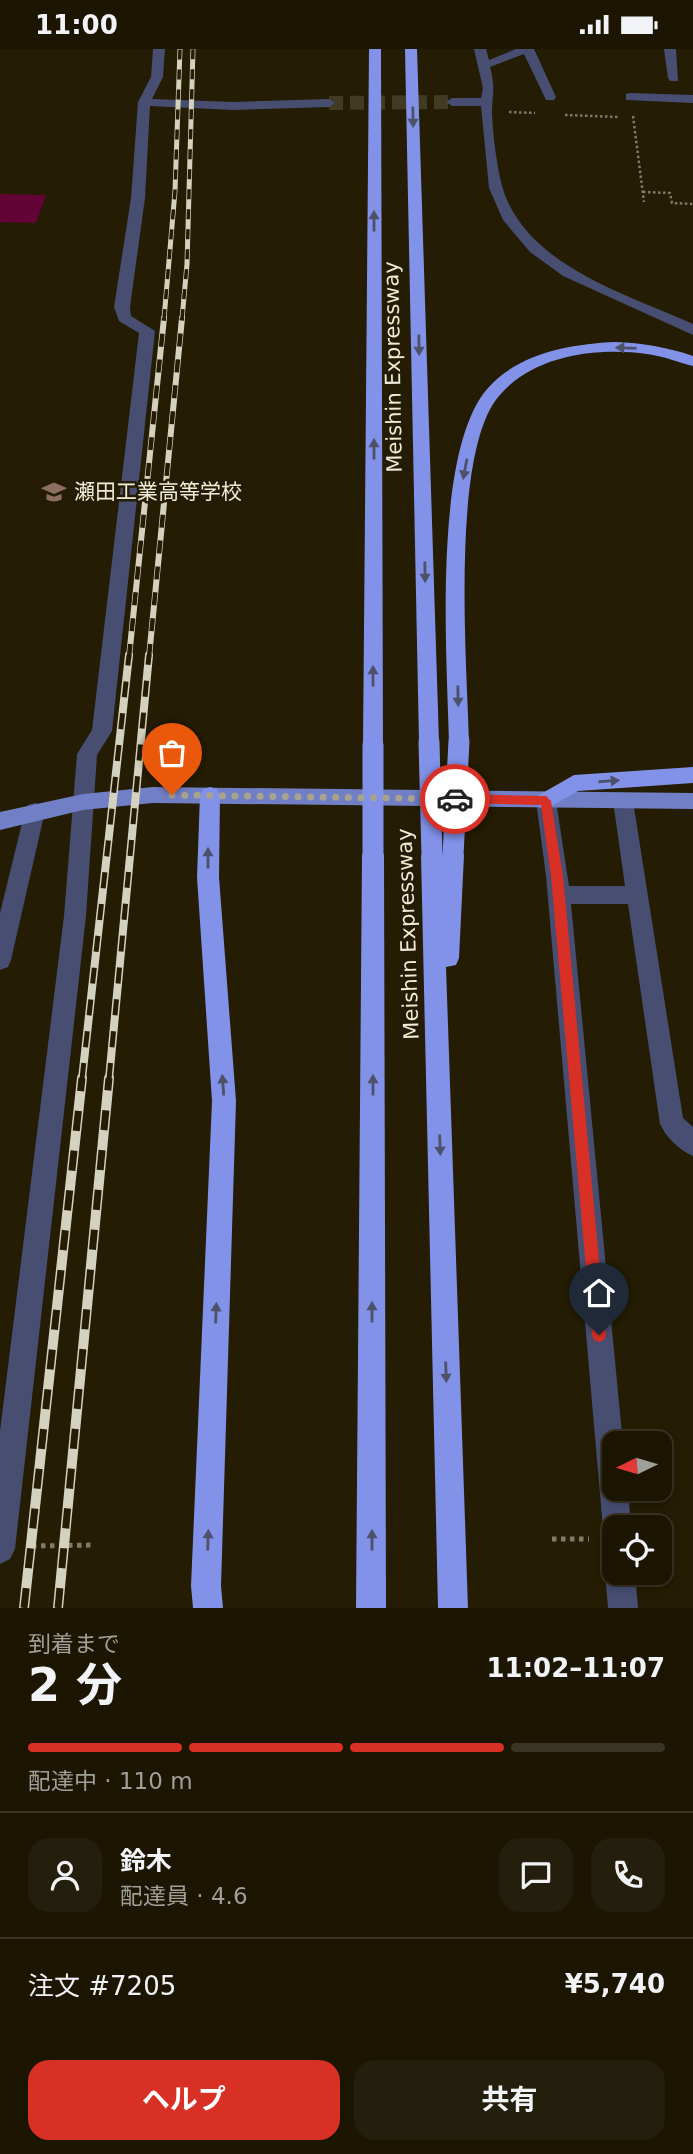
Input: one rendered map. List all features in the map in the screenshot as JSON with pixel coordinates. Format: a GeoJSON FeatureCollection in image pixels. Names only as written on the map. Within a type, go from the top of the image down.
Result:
{"type":"FeatureCollection","features":[{"type":"Feature","properties":{"kind":"highway","name":"Meishin Expressway"},"geometry":{"type":"LineString","coordinates":[[372,1608],[375,49]]}},
{"type":"Feature","properties":{"kind":"highway","name":"Meishin Expressway"},"geometry":{"type":"LineString","coordinates":[[411,49],[429,742],[443,856],[439,1103],[453,1608]]}},
{"type":"Feature","properties":{"kind":"highway"},"geometry":{"type":"LineString","coordinates":[[443,856],[459,741],[460,493],[471,436],[487,399],[512,375],[551,356],[581,349],[635,348],[693,361]]}},
{"type":"Feature","properties":{"kind":"highway"},"geometry":{"type":"LineString","coordinates":[[546,801],[573,783],[693,775]]}},
{"type":"Feature","properties":{"kind":"highway"},"geometry":{"type":"LineString","coordinates":[[208,1608],[206,1586],[225,1101],[208,877],[210,795]]}},
{"type":"Feature","properties":{"kind":"main road"},"geometry":{"type":"LineString","coordinates":[[0,821],[83,801],[153,795],[693,801]]}},
{"type":"Feature","properties":{"kind":"street"},"geometry":{"type":"LineString","coordinates":[[0,1547],[75,916],[87,754],[102,731],[147,331],[124,318],[122,307],[138,198],[144,102],[157,77],[159,49]]}},
{"type":"Feature","properties":{"kind":"street"},"geometry":{"type":"LineString","coordinates":[[480,49],[489,88],[486,114],[496,188],[510,220],[535,249],[568,273],[693,330]]}},
{"type":"Feature","properties":{"kind":"street"},"geometry":{"type":"LineString","coordinates":[[485,64],[527,49],[551,97]]}},
{"type":"Feature","properties":{"kind":"street"},"geometry":{"type":"LineString","coordinates":[[670,49],[674,78]]}},
{"type":"Feature","properties":{"kind":"street"},"geometry":{"type":"LineString","coordinates":[[630,97],[693,99]]}},
{"type":"Feature","properties":{"kind":"street"},"geometry":{"type":"LineString","coordinates":[[144,102],[233,106],[329,103]]}},
{"type":"Feature","properties":{"kind":"street"},"geometry":{"type":"LineString","coordinates":[[452,102],[488,102]]}},
{"type":"Feature","properties":{"kind":"street"},"geometry":{"type":"LineString","coordinates":[[546,801],[558,895],[608,1515]]}},
{"type":"Feature","properties":{"kind":"street"},"geometry":{"type":"LineString","coordinates":[[623,801],[672,1124],[693,1144]]}},
{"type":"Feature","properties":{"kind":"street"},"geometry":{"type":"LineString","coordinates":[[0,960],[35,811]]}},
{"type":"Feature","properties":{"kind":"street"},"geometry":{"type":"LineString","coordinates":[[558,895],[638,895]]}},
{"type":"Feature","properties":{"kind":"street"},"geometry":{"type":"LineString","coordinates":[[621,1585],[623,1608]]}},
{"type":"Feature","properties":{"kind":"path"},"geometry":{"type":"LineString","coordinates":[[643,192],[670,193],[672,203],[693,204]]}},
{"type":"Feature","properties":{"kind":"path"},"geometry":{"type":"LineString","coordinates":[[552,1539],[602,1534]]}},
{"type":"Feature","properties":{"kind":"path"},"geometry":{"type":"LineString","coordinates":[[0,1547],[94,1545]]}},
{"type":"Feature","properties":{"kind":"building"},"geometry":{"type":"Polygon","coordinates":[[[0,194],[46,195],[36,223],[0,222],[0,194]]]}},
{"type":"Feature","properties":{"kind":"tunnel"},"geometry":{"type":"LineString","coordinates":[[329,103],[452,102]]}},
{"type":"Feature","properties":{"kind":"railway"},"geometry":{"type":"LineString","coordinates":[[164,319],[175,191],[180,49]]}},
{"type":"Feature","properties":{"kind":"railway"},"geometry":{"type":"LineString","coordinates":[[182,319],[187,264],[193,49]]}},
{"type":"Feature","properties":{"kind":"railway"},"geometry":{"type":"LineString","coordinates":[[129,657],[164,318]]}},
{"type":"Feature","properties":{"kind":"railway"},"geometry":{"type":"LineString","coordinates":[[149,657],[182,318]]}},
{"type":"Feature","properties":{"kind":"railway"},"geometry":{"type":"LineString","coordinates":[[82,1079],[129,655]]}},
{"type":"Feature","properties":{"kind":"railway"},"geometry":{"type":"LineString","coordinates":[[109,1079],[149,655]]}},
{"type":"Feature","properties":{"kind":"railway"},"geometry":{"type":"LineString","coordinates":[[24,1608],[82,1078]]}},
{"type":"Feature","properties":{"kind":"railway"},"geometry":{"type":"LineString","coordinates":[[58,1608],[109,1078]]}},
{"type":"Feature","properties":{"kind":"way so far"},"geometry":{"type":"LineString","coordinates":[[172,795],[455,799]]}},
{"type":"Feature","properties":{"kind":"place","name":"瀬田工業高等学校"},"geometry":{"type":"Point","coordinates":[54,492]}},
{"type":"Feature","properties":{"kind":"route"},"geometry":{"type":"LineString","coordinates":[[455,799],[546,801],[557,876],[599,1335]]}}]}
